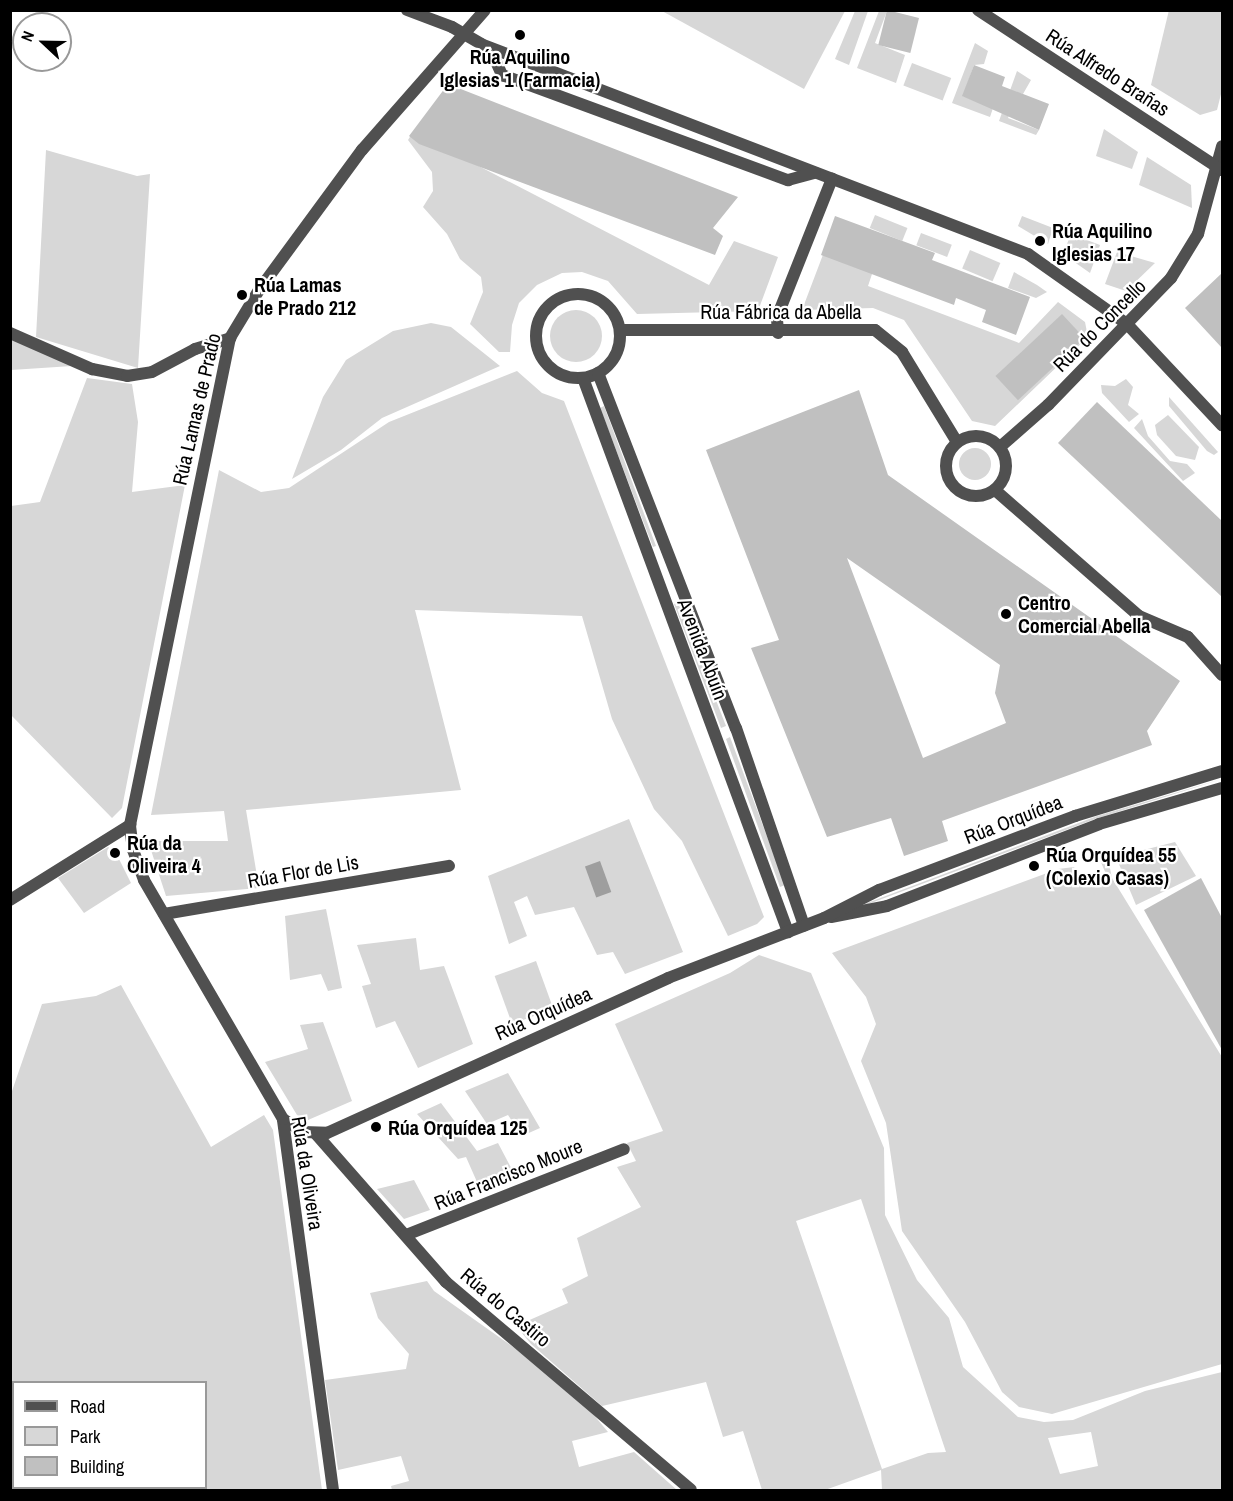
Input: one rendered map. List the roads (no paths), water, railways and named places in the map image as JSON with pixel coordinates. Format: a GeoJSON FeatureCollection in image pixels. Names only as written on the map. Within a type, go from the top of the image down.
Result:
{"type":"FeatureCollection","features":[{"type":"Feature","properties":{"kind":"street"},"geometry":{"type":"LineString","coordinates":[[407,10],[464,34],[490,48],[1028,254],[1127,324],[1222,425]]}},
{"type":"Feature","properties":{"kind":"street","name":"Rúa Lamas de Prado"},"geometry":{"type":"LineString","coordinates":[[130,825],[230,338],[259,290],[362,150],[485,10]]}},
{"type":"Feature","properties":{"kind":"street","name":"Rúa Alfredo Brañas"},"geometry":{"type":"LineString","coordinates":[[978,10],[1220,168]]}},
{"type":"Feature","properties":{"kind":"street"},"geometry":{"type":"LineString","coordinates":[[490,48],[502,75],[788,180],[815,173]]}},
{"type":"Feature","properties":{"kind":"street","name":"Rúa do Concello"},"geometry":{"type":"LineString","coordinates":[[1000,447],[1048,405],[1159,292],[1183,261],[1209,206],[1220,168],[1222,146]]}},
{"type":"Feature","properties":{"kind":"street"},"geometry":{"type":"LineString","coordinates":[[777,333],[777,317],[832,179]]}},
{"type":"Feature","properties":{"kind":"street"},"geometry":{"type":"LineString","coordinates":[[572,293],[594,296],[611,310],[620,330],[619,347],[611,362],[598,373],[583,378],[561,375],[544,362],[536,342],[538,320],[552,302],[572,293]]}},
{"type":"Feature","properties":{"kind":"street","name":"Rúa Fábrica da Abella"},"geometry":{"type":"LineString","coordinates":[[620,330],[777,333],[875,330],[902,352],[957,442]]}},
{"type":"Feature","properties":{"kind":"street"},"geometry":{"type":"LineString","coordinates":[[10,333],[92,369],[127,376],[152,372],[195,349],[230,338]]}},
{"type":"Feature","properties":{"kind":"street","name":"Avenida Abuín"},"geometry":{"type":"LineString","coordinates":[[598,373],[736,728],[804,926]]}},
{"type":"Feature","properties":{"kind":"street","name":"Avenida Abuín"},"geometry":{"type":"LineString","coordinates":[[583,378],[788,933]]}},
{"type":"Feature","properties":{"kind":"street"},"geometry":{"type":"LineString","coordinates":[[972,435],[988,437],[1000,447],[1006,469],[995,490],[980,496],[965,494],[952,485],[946,470],[948,454],[957,442],[972,435]]}},
{"type":"Feature","properties":{"kind":"street"},"geometry":{"type":"LineString","coordinates":[[995,490],[1139,616],[1188,637],[1222,675]]}},
{"type":"Feature","properties":{"kind":"street","name":"Rúa Orquídea"},"geometry":{"type":"LineString","coordinates":[[316,1134],[668,978],[824,918],[879,890],[1076,816],[1222,771]]}},
{"type":"Feature","properties":{"kind":"street","name":"Rúa Orquídea"},"geometry":{"type":"LineString","coordinates":[[824,918],[887,906],[1089,827],[1222,788]]}},
{"type":"Feature","properties":{"kind":"street"},"geometry":{"type":"LineString","coordinates":[[10,900],[130,825]]}},
{"type":"Feature","properties":{"kind":"street","name":"Rúa da Oliveira"},"geometry":{"type":"LineString","coordinates":[[130,825],[133,850],[164,914],[283,1119],[333,1491]]}},
{"type":"Feature","properties":{"kind":"street","name":"Rúa Flor de Lis"},"geometry":{"type":"LineString","coordinates":[[164,914],[449,866]]}},
{"type":"Feature","properties":{"kind":"street"},"geometry":{"type":"LineString","coordinates":[[283,1119],[294,1129],[316,1134]]}},
{"type":"Feature","properties":{"kind":"street","name":"Rúa do Castiro"},"geometry":{"type":"LineString","coordinates":[[316,1134],[446,1282],[691,1491]]}},
{"type":"Feature","properties":{"kind":"street","name":"Rúa Francisco Moure"},"geometry":{"type":"LineString","coordinates":[[406,1235],[624,1149]]}},
{"type":"Feature","properties":{"kind":"place","name":"Rúa Aquilino Iglesias 1 (Farmacia)"},"geometry":{"type":"Point","coordinates":[520,35]}},
{"type":"Feature","properties":{"kind":"place","name":"Rúa Aquilino Iglesias 17"},"geometry":{"type":"Point","coordinates":[1040,241]}},
{"type":"Feature","properties":{"kind":"place","name":"Rúa Lamas de Prado 212"},"geometry":{"type":"Point","coordinates":[242,295]}},
{"type":"Feature","properties":{"kind":"place","name":"Centro Comercial Abella"},"geometry":{"type":"Point","coordinates":[1006,614]}},
{"type":"Feature","properties":{"kind":"place","name":"Rúa da Oliveira 4"},"geometry":{"type":"Point","coordinates":[115,853]}},
{"type":"Feature","properties":{"kind":"place","name":"Rúa Orquídea 55 (Colexio Casas)"},"geometry":{"type":"Point","coordinates":[1034,866]}},
{"type":"Feature","properties":{"kind":"place","name":"Rúa Orquídea 125"},"geometry":{"type":"Point","coordinates":[376,1127]}}]}
